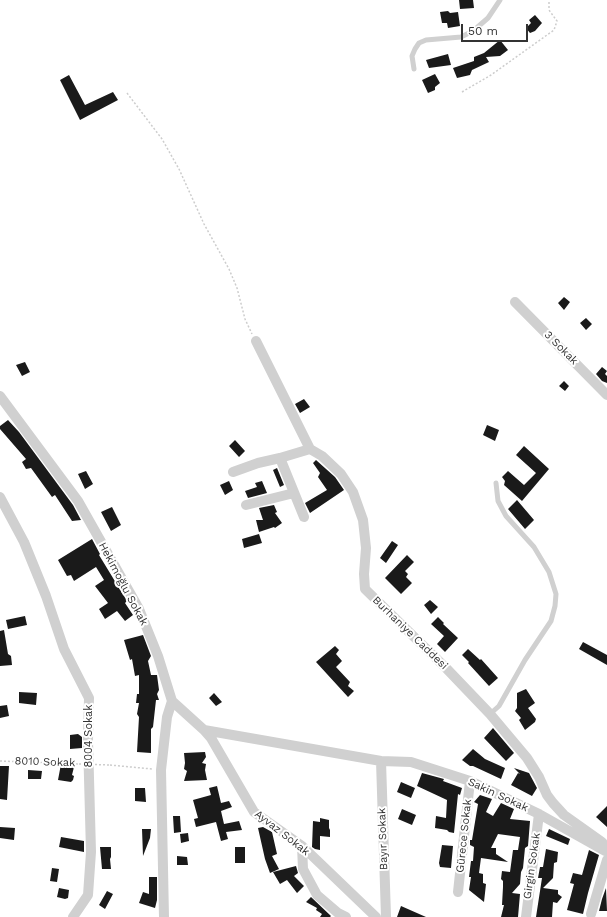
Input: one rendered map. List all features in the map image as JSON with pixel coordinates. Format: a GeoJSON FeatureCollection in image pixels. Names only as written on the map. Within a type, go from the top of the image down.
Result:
{"type":"FeatureCollection","features":[{"type":"Feature","properties":{"kind":"street","name":"3 Sokak"},"geometry":{"type":"LineString","coordinates":[[515,302],[607,395]]}},
{"type":"Feature","properties":{"kind":"street"},"geometry":{"type":"LineString","coordinates":[[234,472],[258,462],[310,450],[256,341]]}},
{"type":"Feature","properties":{"kind":"street","name":"Hekimoğlu Sokak"},"geometry":{"type":"LineString","coordinates":[[0,396],[78,501],[139,609],[158,656],[172,701]]}},
{"type":"Feature","properties":{"kind":"street","name":"Burhaniye Caddesi"},"geometry":{"type":"LineString","coordinates":[[310,450],[322,456],[341,474],[353,492],[363,520],[366,548],[364,574],[365,589],[446,668],[490,714],[527,758],[539,777],[552,803],[564,815],[602,842],[607,851]]}},
{"type":"Feature","properties":{"kind":"street"},"geometry":{"type":"LineString","coordinates":[[280,458],[304,517]]}},
{"type":"Feature","properties":{"kind":"street"},"geometry":{"type":"LineString","coordinates":[[246,505],[294,493]]}},
{"type":"Feature","properties":{"kind":"street","name":"8004 Sokak"},"geometry":{"type":"LineString","coordinates":[[0,497],[24,542],[46,596],[64,649],[90,698],[88,741],[91,852],[88,895],[73,917]]}},
{"type":"Feature","properties":{"kind":"street"},"geometry":{"type":"LineString","coordinates":[[164,917],[162,770],[167,716],[172,701]]}},
{"type":"Feature","properties":{"kind":"street","name":"Ayvaz Sokak"},"geometry":{"type":"LineString","coordinates":[[172,701],[211,738],[254,812],[302,846],[376,917]]}},
{"type":"Feature","properties":{"kind":"street","name":"Sakin Sokak"},"geometry":{"type":"LineString","coordinates":[[204,730],[381,761],[411,762],[470,781],[540,814],[607,851]]}},
{"type":"Feature","properties":{"kind":"street","name":"Bayır Sokak"},"geometry":{"type":"LineString","coordinates":[[381,761],[386,917]]}},
{"type":"Feature","properties":{"kind":"street","name":"Gürece Sokak"},"geometry":{"type":"LineString","coordinates":[[458,892],[470,781]]}},
{"type":"Feature","properties":{"kind":"street","name":"Girgin Sokak"},"geometry":{"type":"LineString","coordinates":[[526,917],[540,814]]}},
{"type":"Feature","properties":{"kind":"street"},"geometry":{"type":"LineString","coordinates":[[302,846],[303,869],[317,895],[338,913],[346,917]]}},
{"type":"Feature","properties":{"kind":"street"},"geometry":{"type":"LineString","coordinates":[[591,914],[607,860]]}},
{"type":"Feature","properties":{"kind":"lane"},"geometry":{"type":"LineString","coordinates":[[414,69],[412,56],[414,49],[419,43],[426,40],[461,37],[473,32],[488,18],[500,0]]}},
{"type":"Feature","properties":{"kind":"lane"},"geometry":{"type":"LineString","coordinates":[[490,714],[499,706],[525,660],[551,622],[555,612],[556,600],[556,594],[547,568],[534,547],[506,516],[498,501],[496,483]]}},
{"type":"Feature","properties":{"kind":"path"},"geometry":{"type":"LineString","coordinates":[[462,92],[490,75],[554,30],[557,21],[549,10],[549,0]]}},
{"type":"Feature","properties":{"kind":"path"},"geometry":{"type":"LineString","coordinates":[[127,93],[162,139],[179,168],[204,224],[229,269],[245,319],[256,341]]}},
{"type":"Feature","properties":{"kind":"path","name":"8010 Sokak"},"geometry":{"type":"LineString","coordinates":[[0,761],[110,765],[162,770]]}},
{"type":"Feature","properties":{"kind":"building"},"geometry":{"type":"Polygon","coordinates":[[[459,0],[473,0],[474,8],[460,9],[459,0]]]}},
{"type":"Feature","properties":{"kind":"building"},"geometry":{"type":"Polygon","coordinates":[[[448,11],[450,13],[458,12],[460,26],[448,28],[447,23],[442,23],[440,12],[448,11]]]}},
{"type":"Feature","properties":{"kind":"building"},"geometry":{"type":"Polygon","coordinates":[[[535,15],[542,23],[535,31],[530,33],[526,28],[531,23],[529,20],[535,15]]]}},
{"type":"Feature","properties":{"kind":"building"},"geometry":{"type":"Polygon","coordinates":[[[500,40],[508,50],[500,56],[486,57],[489,62],[472,70],[470,75],[457,78],[453,68],[474,61],[474,57],[484,53],[500,40]]]}},
{"type":"Feature","properties":{"kind":"building"},"geometry":{"type":"Polygon","coordinates":[[[448,54],[451,65],[429,68],[426,60],[448,54]]]}},
{"type":"Feature","properties":{"kind":"building"},"geometry":{"type":"Polygon","coordinates":[[[435,74],[440,83],[435,87],[435,90],[428,93],[422,80],[435,74]]]}},
{"type":"Feature","properties":{"kind":"building"},"geometry":{"type":"Polygon","coordinates":[[[69,75],[85,105],[113,92],[118,100],[80,120],[60,80],[69,75]]]}},
{"type":"Feature","properties":{"kind":"building"},"geometry":{"type":"Polygon","coordinates":[[[564,297],[570,302],[564,310],[558,303],[564,297]]]}},
{"type":"Feature","properties":{"kind":"building"},"geometry":{"type":"Polygon","coordinates":[[[586,318],[592,324],[586,330],[580,323],[586,318]]]}},
{"type":"Feature","properties":{"kind":"building"},"geometry":{"type":"Polygon","coordinates":[[[25,362],[30,372],[22,376],[16,365],[25,362]]]}},
{"type":"Feature","properties":{"kind":"building"},"geometry":{"type":"Polygon","coordinates":[[[602,367],[607,371],[605,374],[607,376],[607,383],[602,381],[596,374],[602,367]]]}},
{"type":"Feature","properties":{"kind":"building"},"geometry":{"type":"Polygon","coordinates":[[[564,381],[569,386],[565,391],[559,386],[564,381]]]}},
{"type":"Feature","properties":{"kind":"building"},"geometry":{"type":"Polygon","coordinates":[[[304,399],[310,407],[300,413],[295,404],[304,399]]]}},
{"type":"Feature","properties":{"kind":"building"},"geometry":{"type":"Polygon","coordinates":[[[8,420],[19,432],[73,505],[81,520],[72,521],[55,495],[52,497],[31,468],[26,469],[22,462],[26,459],[0,429],[0,426],[8,420]]]}},
{"type":"Feature","properties":{"kind":"building"},"geometry":{"type":"Polygon","coordinates":[[[487,425],[499,430],[495,441],[483,435],[487,425]]]}},
{"type":"Feature","properties":{"kind":"building"},"geometry":{"type":"Polygon","coordinates":[[[235,440],[245,451],[239,457],[229,446],[235,440]]]}},
{"type":"Feature","properties":{"kind":"building"},"geometry":{"type":"Polygon","coordinates":[[[524,446],[549,469],[522,501],[504,485],[505,481],[502,477],[508,471],[524,485],[536,473],[516,455],[524,446]]]}},
{"type":"Feature","properties":{"kind":"building"},"geometry":{"type":"Polygon","coordinates":[[[316,460],[335,477],[344,490],[310,513],[305,503],[327,490],[318,477],[320,473],[313,463],[316,460]]]}},
{"type":"Feature","properties":{"kind":"building"},"geometry":{"type":"Polygon","coordinates":[[[277,468],[284,485],[280,487],[273,470],[277,468]]]}},
{"type":"Feature","properties":{"kind":"building"},"geometry":{"type":"Polygon","coordinates":[[[86,471],[93,484],[85,489],[78,474],[86,471]]]}},
{"type":"Feature","properties":{"kind":"building"},"geometry":{"type":"Polygon","coordinates":[[[229,481],[233,490],[225,495],[220,485],[229,481]]]}},
{"type":"Feature","properties":{"kind":"building"},"geometry":{"type":"Polygon","coordinates":[[[262,481],[267,493],[248,498],[245,491],[257,487],[255,483],[262,481]]]}},
{"type":"Feature","properties":{"kind":"building"},"geometry":{"type":"Polygon","coordinates":[[[517,500],[534,520],[525,529],[508,509],[517,500]]]}},
{"type":"Feature","properties":{"kind":"building"},"geometry":{"type":"Polygon","coordinates":[[[274,505],[277,512],[275,513],[282,523],[275,528],[274,527],[259,532],[256,520],[263,520],[259,508],[274,505]]]}},
{"type":"Feature","properties":{"kind":"building"},"geometry":{"type":"Polygon","coordinates":[[[112,507],[121,525],[111,531],[101,512],[112,507]]]}},
{"type":"Feature","properties":{"kind":"building"},"geometry":{"type":"Polygon","coordinates":[[[259,534],[262,543],[244,548],[242,539],[259,534]]]}},
{"type":"Feature","properties":{"kind":"building"},"geometry":{"type":"Polygon","coordinates":[[[92,539],[100,554],[99,555],[127,601],[125,603],[133,615],[125,621],[117,611],[105,619],[99,609],[108,603],[95,586],[104,580],[96,567],[74,581],[71,575],[67,576],[58,560],[92,539]]]}},
{"type":"Feature","properties":{"kind":"building"},"geometry":{"type":"Polygon","coordinates":[[[392,541],[398,545],[386,563],[380,558],[392,541]]]}},
{"type":"Feature","properties":{"kind":"building"},"geometry":{"type":"Polygon","coordinates":[[[407,555],[414,562],[405,571],[408,574],[406,577],[412,583],[401,594],[385,578],[407,555]]]}},
{"type":"Feature","properties":{"kind":"building"},"geometry":{"type":"Polygon","coordinates":[[[430,600],[438,607],[431,614],[424,605],[430,600]]]}},
{"type":"Feature","properties":{"kind":"building"},"geometry":{"type":"Polygon","coordinates":[[[25,616],[27,625],[8,629],[6,620],[25,616]]]}},
{"type":"Feature","properties":{"kind":"building"},"geometry":{"type":"Polygon","coordinates":[[[438,617],[444,623],[443,624],[458,638],[445,652],[437,644],[444,636],[431,624],[438,617]]]}},
{"type":"Feature","properties":{"kind":"building"},"geometry":{"type":"Polygon","coordinates":[[[4,630],[8,654],[11,656],[12,665],[0,666],[0,631],[4,630]]]}},
{"type":"Feature","properties":{"kind":"building"},"geometry":{"type":"Polygon","coordinates":[[[143,635],[151,656],[148,661],[151,675],[157,675],[159,690],[157,694],[159,700],[156,700],[153,727],[151,729],[151,753],[137,752],[139,717],[137,714],[139,703],[136,703],[137,694],[139,694],[139,675],[135,676],[132,659],[130,660],[124,640],[143,635]]]}},
{"type":"Feature","properties":{"kind":"building"},"geometry":{"type":"Polygon","coordinates":[[[583,642],[607,655],[607,665],[579,649],[583,642]]]}},
{"type":"Feature","properties":{"kind":"building"},"geometry":{"type":"Polygon","coordinates":[[[335,646],[339,650],[336,654],[342,661],[336,667],[350,682],[348,686],[354,691],[348,697],[316,662],[335,646]]]}},
{"type":"Feature","properties":{"kind":"building"},"geometry":{"type":"Polygon","coordinates":[[[468,649],[480,660],[481,659],[498,678],[489,686],[462,655],[468,649]]]}},
{"type":"Feature","properties":{"kind":"building"},"geometry":{"type":"Polygon","coordinates":[[[526,689],[535,703],[528,708],[536,719],[535,722],[525,730],[519,720],[521,718],[515,711],[517,708],[517,693],[526,689]]]}},
{"type":"Feature","properties":{"kind":"building"},"geometry":{"type":"Polygon","coordinates":[[[19,692],[37,693],[36,705],[19,703],[19,692]]]}},
{"type":"Feature","properties":{"kind":"building"},"geometry":{"type":"Polygon","coordinates":[[[214,693],[222,702],[216,706],[209,698],[214,693]]]}},
{"type":"Feature","properties":{"kind":"building"},"geometry":{"type":"Polygon","coordinates":[[[7,705],[9,716],[0,718],[0,706],[7,705]]]}},
{"type":"Feature","properties":{"kind":"building"},"geometry":{"type":"Polygon","coordinates":[[[493,728],[514,753],[506,761],[484,738],[493,728]]]}},
{"type":"Feature","properties":{"kind":"building"},"geometry":{"type":"Polygon","coordinates":[[[78,734],[82,737],[82,748],[70,749],[70,735],[78,734]]]}},
{"type":"Feature","properties":{"kind":"building"},"geometry":{"type":"Polygon","coordinates":[[[473,749],[485,759],[505,768],[501,779],[470,766],[462,760],[473,749]]]}},
{"type":"Feature","properties":{"kind":"building"},"geometry":{"type":"Polygon","coordinates":[[[205,752],[206,757],[202,763],[206,764],[205,770],[207,780],[184,781],[187,771],[184,769],[184,753],[205,752]]]}},
{"type":"Feature","properties":{"kind":"building"},"geometry":{"type":"Polygon","coordinates":[[[61,764],[74,767],[72,775],[74,776],[71,782],[58,780],[61,764]]]}},
{"type":"Feature","properties":{"kind":"building"},"geometry":{"type":"Polygon","coordinates":[[[0,766],[9,766],[7,800],[0,799],[0,766]]]}},
{"type":"Feature","properties":{"kind":"building"},"geometry":{"type":"Polygon","coordinates":[[[514,768],[529,773],[537,788],[532,796],[511,785],[518,773],[520,774],[514,768]]]}},
{"type":"Feature","properties":{"kind":"building"},"geometry":{"type":"Polygon","coordinates":[[[28,770],[42,771],[41,779],[28,779],[28,770]]]}},
{"type":"Feature","properties":{"kind":"building"},"geometry":{"type":"Polygon","coordinates":[[[422,773],[444,779],[443,781],[462,788],[460,795],[458,794],[454,833],[435,828],[436,816],[446,818],[447,800],[417,786],[422,773]]]}},
{"type":"Feature","properties":{"kind":"building"},"geometry":{"type":"Polygon","coordinates":[[[401,782],[415,788],[411,798],[397,792],[401,782]]]}},
{"type":"Feature","properties":{"kind":"building"},"geometry":{"type":"Polygon","coordinates":[[[217,786],[221,803],[229,801],[232,807],[221,811],[224,824],[239,821],[242,830],[226,832],[228,839],[221,841],[216,822],[196,827],[194,819],[198,818],[193,800],[211,795],[209,788],[217,786]]]}},
{"type":"Feature","properties":{"kind":"building"},"geometry":{"type":"Polygon","coordinates":[[[135,788],[145,788],[146,802],[135,801],[135,788]]]}},
{"type":"Feature","properties":{"kind":"building"},"geometry":{"type":"Polygon","coordinates":[[[480,795],[492,799],[486,812],[493,816],[501,803],[514,809],[510,819],[530,821],[528,846],[525,848],[520,884],[512,893],[520,894],[518,917],[501,917],[504,905],[502,905],[503,881],[501,879],[502,871],[510,872],[513,850],[518,850],[520,837],[498,834],[491,848],[496,848],[496,854],[508,862],[481,858],[479,873],[483,874],[483,883],[486,884],[484,902],[469,890],[471,877],[469,877],[471,861],[473,861],[474,847],[470,845],[470,840],[472,840],[478,804],[474,802],[480,795]]]}},
{"type":"Feature","properties":{"kind":"building"},"geometry":{"type":"Polygon","coordinates":[[[607,806],[607,827],[596,817],[607,806]]]}},
{"type":"Feature","properties":{"kind":"building"},"geometry":{"type":"Polygon","coordinates":[[[402,809],[416,815],[412,825],[398,819],[402,809]]]}},
{"type":"Feature","properties":{"kind":"building"},"geometry":{"type":"Polygon","coordinates":[[[173,816],[180,816],[181,832],[174,833],[173,816]]]}},
{"type":"Feature","properties":{"kind":"building"},"geometry":{"type":"Polygon","coordinates":[[[320,818],[329,820],[330,837],[320,836],[320,850],[312,847],[313,821],[320,822],[320,818]]]}},
{"type":"Feature","properties":{"kind":"building"},"geometry":{"type":"Polygon","coordinates":[[[0,827],[15,828],[14,840],[0,838],[0,827]]]}},
{"type":"Feature","properties":{"kind":"building"},"geometry":{"type":"Polygon","coordinates":[[[263,827],[272,832],[277,854],[272,856],[279,869],[270,873],[265,859],[258,828],[263,827]]]}},
{"type":"Feature","properties":{"kind":"building"},"geometry":{"type":"Polygon","coordinates":[[[142,829],[151,829],[150,838],[143,856],[142,829]]]}},
{"type":"Feature","properties":{"kind":"building"},"geometry":{"type":"Polygon","coordinates":[[[549,829],[570,839],[568,845],[546,836],[549,829]]]}},
{"type":"Feature","properties":{"kind":"building"},"geometry":{"type":"Polygon","coordinates":[[[188,833],[189,841],[181,843],[180,834],[188,833]]]}},
{"type":"Feature","properties":{"kind":"building"},"geometry":{"type":"Polygon","coordinates":[[[61,837],[84,841],[84,852],[59,847],[61,837]]]}},
{"type":"Feature","properties":{"kind":"building"},"geometry":{"type":"Polygon","coordinates":[[[442,845],[453,846],[451,868],[440,867],[439,863],[442,845]]]}},
{"type":"Feature","properties":{"kind":"building"},"geometry":{"type":"Polygon","coordinates":[[[100,847],[111,847],[111,869],[102,869],[100,847]]]}},
{"type":"Feature","properties":{"kind":"building"},"geometry":{"type":"Polygon","coordinates":[[[235,847],[245,847],[245,863],[235,863],[235,847]]]}},
{"type":"Feature","properties":{"kind":"building"},"geometry":{"type":"Polygon","coordinates":[[[546,849],[558,852],[557,862],[554,863],[553,878],[543,888],[558,890],[558,894],[562,897],[557,903],[553,902],[552,917],[536,917],[542,878],[538,878],[540,867],[543,867],[546,849]]]}},
{"type":"Feature","properties":{"kind":"building"},"geometry":{"type":"Polygon","coordinates":[[[589,850],[599,855],[583,914],[567,910],[574,884],[570,883],[573,873],[582,875],[589,850]]]}},
{"type":"Feature","properties":{"kind":"building"},"geometry":{"type":"Polygon","coordinates":[[[177,856],[187,857],[188,865],[177,865],[177,856]]]}},
{"type":"Feature","properties":{"kind":"building"},"geometry":{"type":"Polygon","coordinates":[[[296,866],[298,873],[294,876],[304,886],[297,893],[287,880],[280,884],[273,872],[296,866]]]}},
{"type":"Feature","properties":{"kind":"building"},"geometry":{"type":"Polygon","coordinates":[[[52,868],[59,869],[57,882],[50,881],[52,868]]]}},
{"type":"Feature","properties":{"kind":"building"},"geometry":{"type":"Polygon","coordinates":[[[149,877],[157,877],[157,900],[155,908],[139,903],[143,892],[149,894],[149,877]]]}},
{"type":"Feature","properties":{"kind":"building"},"geometry":{"type":"Polygon","coordinates":[[[59,888],[69,890],[68,898],[65,899],[57,897],[59,888]]]}},
{"type":"Feature","properties":{"kind":"building"},"geometry":{"type":"Polygon","coordinates":[[[606,888],[607,911],[599,911],[602,899],[606,888]]]}},
{"type":"Feature","properties":{"kind":"building"},"geometry":{"type":"Polygon","coordinates":[[[107,891],[113,894],[105,909],[99,905],[107,891]]]}},
{"type":"Feature","properties":{"kind":"building"},"geometry":{"type":"Polygon","coordinates":[[[311,897],[331,916],[330,917],[320,917],[322,914],[316,910],[317,908],[306,902],[311,897]]]}},
{"type":"Feature","properties":{"kind":"building"},"geometry":{"type":"Polygon","coordinates":[[[401,906],[426,917],[397,917],[401,906]]]}}]}
